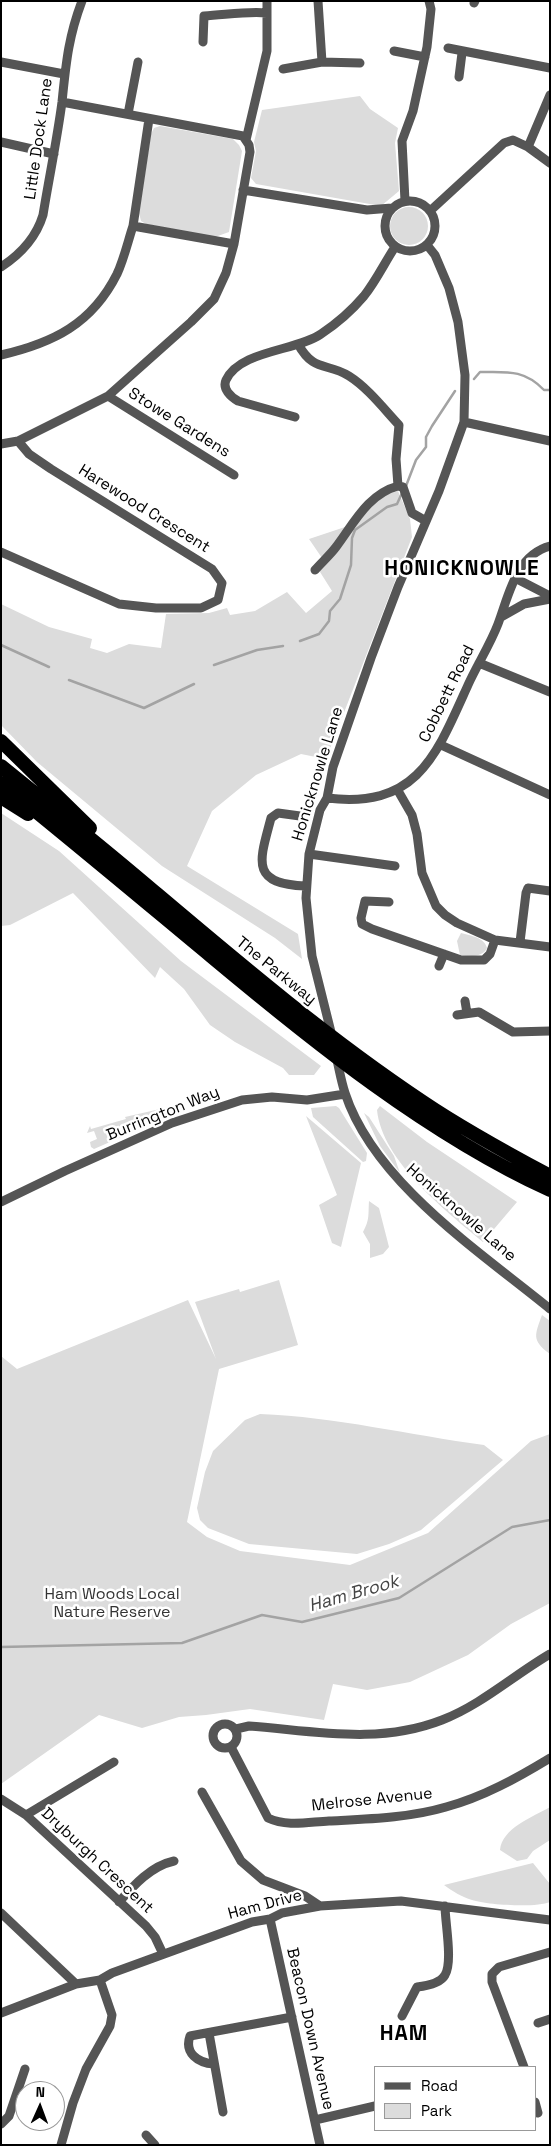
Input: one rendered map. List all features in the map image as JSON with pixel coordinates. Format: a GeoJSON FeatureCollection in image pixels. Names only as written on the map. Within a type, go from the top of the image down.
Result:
{"type":"FeatureCollection","features":[{"type":"Feature","properties":{"kind":"highway"},"geometry":{"type":"LineString","coordinates":[[1,741],[144,883]]}},
{"type":"Feature","properties":{"kind":"highway","name":"The Parkway"},"geometry":{"type":"LineString","coordinates":[[1,766],[144,883],[237,963],[374,1068],[474,1134],[550,1176]]}},
{"type":"Feature","properties":{"kind":"highway","name":"The Parkway"},"geometry":{"type":"LineString","coordinates":[[1,782],[310,1037],[385,1092],[468,1146],[550,1190]]}},
{"type":"Feature","properties":{"kind":"highway"},"geometry":{"type":"LineString","coordinates":[[1,797],[80,846]]}},
{"type":"Feature","properties":{"kind":"street","name":"Little Dock Lane"},"geometry":{"type":"LineString","coordinates":[[1,267],[23,249],[38,231],[43,215],[54,154],[72,27],[82,1]]}},
{"type":"Feature","properties":{"kind":"street"},"geometry":{"type":"LineString","coordinates":[[246,140],[267,51],[267,1]]}},
{"type":"Feature","properties":{"kind":"street"},"geometry":{"type":"LineString","coordinates":[[318,1],[322,62]]}},
{"type":"Feature","properties":{"kind":"street"},"geometry":{"type":"LineString","coordinates":[[406,201],[402,141],[413,111],[425,57],[432,9],[429,1]]}},
{"type":"Feature","properties":{"kind":"street"},"geometry":{"type":"LineString","coordinates":[[203,42],[204,16],[237,15],[254,12],[268,13]]}},
{"type":"Feature","properties":{"kind":"street"},"geometry":{"type":"LineString","coordinates":[[448,48],[550,68]]}},
{"type":"Feature","properties":{"kind":"street"},"geometry":{"type":"LineString","coordinates":[[394,51],[425,57]]}},
{"type":"Feature","properties":{"kind":"street"},"geometry":{"type":"LineString","coordinates":[[459,77],[462,52]]}},
{"type":"Feature","properties":{"kind":"street"},"geometry":{"type":"LineString","coordinates":[[1,62],[64,74]]}},
{"type":"Feature","properties":{"kind":"street"},"geometry":{"type":"LineString","coordinates":[[128,114],[138,62]]}},
{"type":"Feature","properties":{"kind":"street"},"geometry":{"type":"LineString","coordinates":[[283,69],[322,62],[360,62]]}},
{"type":"Feature","properties":{"kind":"street"},"geometry":{"type":"LineString","coordinates":[[528,147],[550,95]]}},
{"type":"Feature","properties":{"kind":"street"},"geometry":{"type":"LineString","coordinates":[[1,444],[18,441],[108,396],[214,299],[226,273],[234,244],[250,152],[246,140],[236,134],[62,102]]}},
{"type":"Feature","properties":{"kind":"street"},"geometry":{"type":"LineString","coordinates":[[1,355],[46,343],[78,324],[98,302],[117,274],[133,226],[149,118]]}},
{"type":"Feature","properties":{"kind":"street"},"geometry":{"type":"LineString","coordinates":[[430,211],[504,144],[513,140],[528,147],[550,163]]}},
{"type":"Feature","properties":{"kind":"street"},"geometry":{"type":"LineString","coordinates":[[1,142],[54,154]]}},
{"type":"Feature","properties":{"kind":"street"},"geometry":{"type":"LineString","coordinates":[[243,190],[367,210],[392,208],[406,201],[415,201],[424,205],[430,211],[434,218],[434,232],[427,244],[415,251],[408,252],[394,246],[386,235],[379,218],[367,210]]}},
{"type":"Feature","properties":{"kind":"street"},"geometry":{"type":"LineString","coordinates":[[384,228],[388,213],[392,208]]}},
{"type":"Feature","properties":{"kind":"street"},"geometry":{"type":"LineString","coordinates":[[133,226],[234,244]]}},
{"type":"Feature","properties":{"kind":"street","name":"Honicknowle Lane"},"geometry":{"type":"LineString","coordinates":[[427,244],[435,255],[449,288],[458,322],[464,361],[464,422],[446,475],[371,658],[332,767],[327,798],[320,810],[309,854],[305,886],[312,956],[345,1094],[362,1130],[379,1158],[410,1192],[550,1309]]}},
{"type":"Feature","properties":{"kind":"street"},"geometry":{"type":"LineString","coordinates":[[295,417],[238,401],[230,396],[226,387],[226,380],[239,365],[265,353],[298,344],[320,335],[364,296],[394,246]]}},
{"type":"Feature","properties":{"kind":"street"},"geometry":{"type":"LineString","coordinates":[[298,344],[305,357],[316,364],[349,375],[399,425],[396,459],[400,487],[412,513],[426,521]]}},
{"type":"Feature","properties":{"kind":"street","name":"Stowe Gardens"},"geometry":{"type":"LineString","coordinates":[[108,396],[234,475]]}},
{"type":"Feature","properties":{"kind":"street"},"geometry":{"type":"LineString","coordinates":[[464,422],[550,441]]}},
{"type":"Feature","properties":{"kind":"street","name":"Harewood Crescent"},"geometry":{"type":"LineString","coordinates":[[1,552],[120,604],[156,608],[201,608],[218,600],[222,583],[212,569],[51,469],[29,454],[18,441]]}},
{"type":"Feature","properties":{"kind":"street"},"geometry":{"type":"LineString","coordinates":[[315,570],[335,548],[357,515],[385,490],[400,487]]}},
{"type":"Feature","properties":{"kind":"street","name":"Cobbett Road"},"geometry":{"type":"LineString","coordinates":[[327,798],[366,800],[397,789],[417,776],[441,745],[501,617],[516,578],[528,557],[535,551],[550,546]]}},
{"type":"Feature","properties":{"kind":"street"},"geometry":{"type":"LineString","coordinates":[[516,578],[550,598]]}},
{"type":"Feature","properties":{"kind":"street"},"geometry":{"type":"LineString","coordinates":[[501,617],[524,604],[550,598]]}},
{"type":"Feature","properties":{"kind":"street"},"geometry":{"type":"LineString","coordinates":[[479,663],[550,692]]}},
{"type":"Feature","properties":{"kind":"street"},"geometry":{"type":"LineString","coordinates":[[441,745],[550,795]]}},
{"type":"Feature","properties":{"kind":"street"},"geometry":{"type":"LineString","coordinates":[[397,789],[412,815],[417,834],[422,873],[436,906],[445,915],[457,922],[495,940],[550,947]]}},
{"type":"Feature","properties":{"kind":"street"},"geometry":{"type":"LineString","coordinates":[[300,816],[278,813],[271,818],[262,870],[282,883],[305,886]]}},
{"type":"Feature","properties":{"kind":"street"},"geometry":{"type":"LineString","coordinates":[[309,854],[395,866]]}},
{"type":"Feature","properties":{"kind":"street"},"geometry":{"type":"LineString","coordinates":[[520,942],[528,888],[550,891]]}},
{"type":"Feature","properties":{"kind":"street"},"geometry":{"type":"LineString","coordinates":[[389,902],[365,901],[360,918],[365,926],[461,960],[484,960],[490,954],[495,940]]}},
{"type":"Feature","properties":{"kind":"street"},"geometry":{"type":"LineString","coordinates":[[439,966],[444,954]]}},
{"type":"Feature","properties":{"kind":"street"},"geometry":{"type":"LineString","coordinates":[[464,1001],[462,1014],[478,1012],[513,1032],[550,1031]]}},
{"type":"Feature","properties":{"kind":"street","name":"Burrington Way"},"geometry":{"type":"LineString","coordinates":[[1,1202],[65,1170],[172,1124],[242,1100],[272,1097],[308,1100],[345,1094]]}},
{"type":"Feature","properties":{"kind":"street"},"geometry":{"type":"LineString","coordinates":[[236,1729],[236,1742],[231,1746],[225,1748],[219,1746],[214,1741],[215,1729],[220,1724],[226,1724],[236,1729],[248,1726],[372,1736],[422,1727],[443,1720],[466,1708],[550,1654]]}},
{"type":"Feature","properties":{"kind":"street","name":"Melrose Avenue"},"geometry":{"type":"LineString","coordinates":[[231,1746],[268,1818],[286,1823],[392,1816],[446,1807],[511,1781],[550,1758]]}},
{"type":"Feature","properties":{"kind":"street"},"geometry":{"type":"LineString","coordinates":[[26,1815],[114,1762]]}},
{"type":"Feature","properties":{"kind":"street"},"geometry":{"type":"LineString","coordinates":[[202,1792],[241,1861],[263,1880],[305,1896],[320,1906]]}},
{"type":"Feature","properties":{"kind":"street","name":"Dryburgh Crescent"},"geometry":{"type":"LineString","coordinates":[[1,1799],[26,1815],[119,1902],[155,1937],[163,1954]]}},
{"type":"Feature","properties":{"kind":"street"},"geometry":{"type":"LineString","coordinates":[[119,1902],[135,1884],[153,1870],[174,1861]]}},
{"type":"Feature","properties":{"kind":"street","name":"Ham Drive"},"geometry":{"type":"LineString","coordinates":[[1,2013],[76,1984],[100,1980],[163,1954],[252,1922],[320,1906],[401,1901],[550,1920]]}},
{"type":"Feature","properties":{"kind":"street"},"geometry":{"type":"LineString","coordinates":[[402,2016],[417,1987],[438,1982],[445,1976],[448,1965],[445,1906]]}},
{"type":"Feature","properties":{"kind":"street"},"geometry":{"type":"LineString","coordinates":[[1,1913],[76,1984]]}},
{"type":"Feature","properties":{"kind":"street","name":"Beacon Down Avenue"},"geometry":{"type":"LineString","coordinates":[[270,1919],[320,2145]]}},
{"type":"Feature","properties":{"kind":"street"},"geometry":{"type":"LineString","coordinates":[[524,2066],[492,1982],[492,1974],[499,1968],[550,1952]]}},
{"type":"Feature","properties":{"kind":"street"},"geometry":{"type":"LineString","coordinates":[[61,2145],[86,2068],[111,2020],[112,2014],[100,1980]]}},
{"type":"Feature","properties":{"kind":"street"},"geometry":{"type":"LineString","coordinates":[[214,2064],[198,2060],[189,2051],[187,2043],[190,2036],[292,2017]]}},
{"type":"Feature","properties":{"kind":"street"},"geometry":{"type":"LineString","coordinates":[[538,2023],[550,2019]]}},
{"type":"Feature","properties":{"kind":"street"},"geometry":{"type":"LineString","coordinates":[[209,2033],[223,2112]]}},
{"type":"Feature","properties":{"kind":"street"},"geometry":{"type":"LineString","coordinates":[[1,2124],[9,2116],[25,2069]]}},
{"type":"Feature","properties":{"kind":"street"},"geometry":{"type":"LineString","coordinates":[[314,2120],[374,2106]]}},
{"type":"Feature","properties":{"kind":"street"},"geometry":{"type":"LineString","coordinates":[[536,2106],[538,2113]]}},
{"type":"Feature","properties":{"kind":"street"},"geometry":{"type":"LineString","coordinates":[[146,2135],[155,2145]]}},
{"type":"Feature","properties":{"kind":"green space"},"geometry":{"type":"Polygon","coordinates":[[[360,96],[370,109],[398,128],[395,143],[399,191],[381,206],[256,184],[251,178],[256,151],[254,142],[262,110],[360,96]]]}},
{"type":"Feature","properties":{"kind":"green space"},"geometry":{"type":"Polygon","coordinates":[[[160,126],[233,139],[239,145],[242,151],[229,232],[215,237],[146,224],[141,221],[139,213],[151,134],[154,128],[160,126]]]}},
{"type":"Feature","properties":{"kind":"green space"},"geometry":{"type":"Polygon","coordinates":[[[409,207],[422,213],[428,226],[422,239],[409,245],[396,239],[390,226],[396,213],[409,207]]]}},
{"type":"Feature","properties":{"kind":"green space"},"geometry":{"type":"Polygon","coordinates":[[[398,491],[410,519],[412,537],[326,759],[301,754],[256,775],[212,811],[187,866],[298,934],[302,959],[275,938],[162,866],[37,762],[1,725],[1,604],[49,627],[92,639],[90,648],[107,653],[129,644],[161,648],[166,614],[209,613],[227,608],[230,615],[255,611],[287,592],[306,613],[332,591],[315,564],[322,558],[309,539],[345,527],[385,495],[398,491]]]}},
{"type":"Feature","properties":{"kind":"green space"},"geometry":{"type":"Polygon","coordinates":[[[1,813],[59,851],[181,961],[321,1066],[314,1075],[289,1075],[283,1068],[235,1042],[210,1025],[184,989],[160,967],[155,978],[73,893],[10,925],[1,926],[1,813]]]}},
{"type":"Feature","properties":{"kind":"green space"},"geometry":{"type":"Polygon","coordinates":[[[461,933],[480,939],[487,948],[479,955],[460,955],[457,941],[461,933]]]}},
{"type":"Feature","properties":{"kind":"green space"},"geometry":{"type":"Polygon","coordinates":[[[336,1106],[367,1153],[366,1161],[363,1162],[313,1117],[311,1108],[336,1106]]]}},
{"type":"Feature","properties":{"kind":"green space"},"geometry":{"type":"Polygon","coordinates":[[[380,1106],[427,1142],[517,1202],[483,1242],[418,1184],[403,1166],[390,1148],[381,1129],[377,1110],[380,1106]]]}},
{"type":"Feature","properties":{"kind":"green space"},"geometry":{"type":"Polygon","coordinates":[[[160,1109],[165,1111],[167,1117],[94,1149],[91,1147],[90,1142],[97,1139],[94,1131],[87,1133],[90,1126],[91,1129],[126,1119],[125,1117],[160,1109]]]}},
{"type":"Feature","properties":{"kind":"green space"},"geometry":{"type":"Polygon","coordinates":[[[364,1113],[369,1117],[394,1156],[400,1173],[380,1146],[364,1113]]]}},
{"type":"Feature","properties":{"kind":"green space"},"geometry":{"type":"Polygon","coordinates":[[[306,1116],[361,1163],[341,1247],[332,1243],[319,1205],[337,1195],[306,1116]]]}},
{"type":"Feature","properties":{"kind":"green space"},"geometry":{"type":"Polygon","coordinates":[[[369,1201],[379,1208],[389,1247],[383,1254],[370,1258],[370,1244],[363,1232],[368,1220],[369,1201]]]}},
{"type":"Feature","properties":{"kind":"green space","name":"Ham Woods Local Nature Reserve"},"geometry":{"type":"Polygon","coordinates":[[[279,1280],[298,1345],[219,1369],[187,1522],[207,1537],[240,1551],[350,1565],[428,1533],[531,1441],[550,1434],[550,1603],[511,1624],[468,1655],[410,1682],[367,1690],[333,1684],[324,1720],[250,1709],[179,1717],[142,1728],[99,1715],[1,1784],[1,1356],[17,1369],[188,1300],[216,1359],[195,1302],[239,1289],[240,1292],[279,1280]]]}},
{"type":"Feature","properties":{"kind":"green space"},"geometry":{"type":"Polygon","coordinates":[[[542,1315],[550,1321],[550,1354],[540,1345],[536,1337],[542,1315]]]}},
{"type":"Feature","properties":{"kind":"green space"},"geometry":{"type":"Polygon","coordinates":[[[260,1414],[344,1422],[484,1445],[503,1460],[421,1530],[389,1544],[357,1554],[249,1544],[208,1528],[200,1520],[197,1508],[205,1472],[213,1451],[245,1420],[260,1414]]]}},
{"type":"Feature","properties":{"kind":"green space"},"geometry":{"type":"Polygon","coordinates":[[[550,1807],[550,1840],[533,1851],[527,1859],[517,1861],[500,1850],[506,1835],[512,1829],[550,1807]]]}},
{"type":"Feature","properties":{"kind":"green space"},"geometry":{"type":"Polygon","coordinates":[[[533,1863],[550,1884],[550,1902],[523,1905],[479,1902],[461,1896],[444,1885],[533,1863]]]}},
{"type":"Feature","properties":{"kind":"waterway"},"geometry":{"type":"LineString","coordinates":[[474,379],[480,372],[514,373],[529,378],[544,390],[550,390]]}},
{"type":"Feature","properties":{"kind":"waterway"},"geometry":{"type":"LineString","coordinates":[[406,486],[416,460],[426,447],[426,437],[455,391]]}},
{"type":"Feature","properties":{"kind":"waterway"},"geometry":{"type":"LineString","coordinates":[[300,641],[319,634],[329,621],[330,611],[340,599],[351,565],[352,538],[355,530],[387,507],[397,504],[402,493]]}},
{"type":"Feature","properties":{"kind":"waterway"},"geometry":{"type":"LineString","coordinates":[[1,645],[49,667]]}},
{"type":"Feature","properties":{"kind":"waterway"},"geometry":{"type":"LineString","coordinates":[[214,665],[257,650],[283,646]]}},
{"type":"Feature","properties":{"kind":"waterway"},"geometry":{"type":"LineString","coordinates":[[69,680],[144,708],[194,684]]}},
{"type":"Feature","properties":{"kind":"waterway","name":"Ham Brook"},"geometry":{"type":"LineString","coordinates":[[1,1647],[182,1643],[262,1615],[302,1622],[399,1598],[512,1527],[550,1520]]}},
{"type":"Feature","properties":{"kind":"district","name":"HONICKNOWLE"},"geometry":{"type":"Point","coordinates":[462,569]}},
{"type":"Feature","properties":{"kind":"district","name":"HAM"},"geometry":{"type":"Point","coordinates":[404,2034]}}]}
